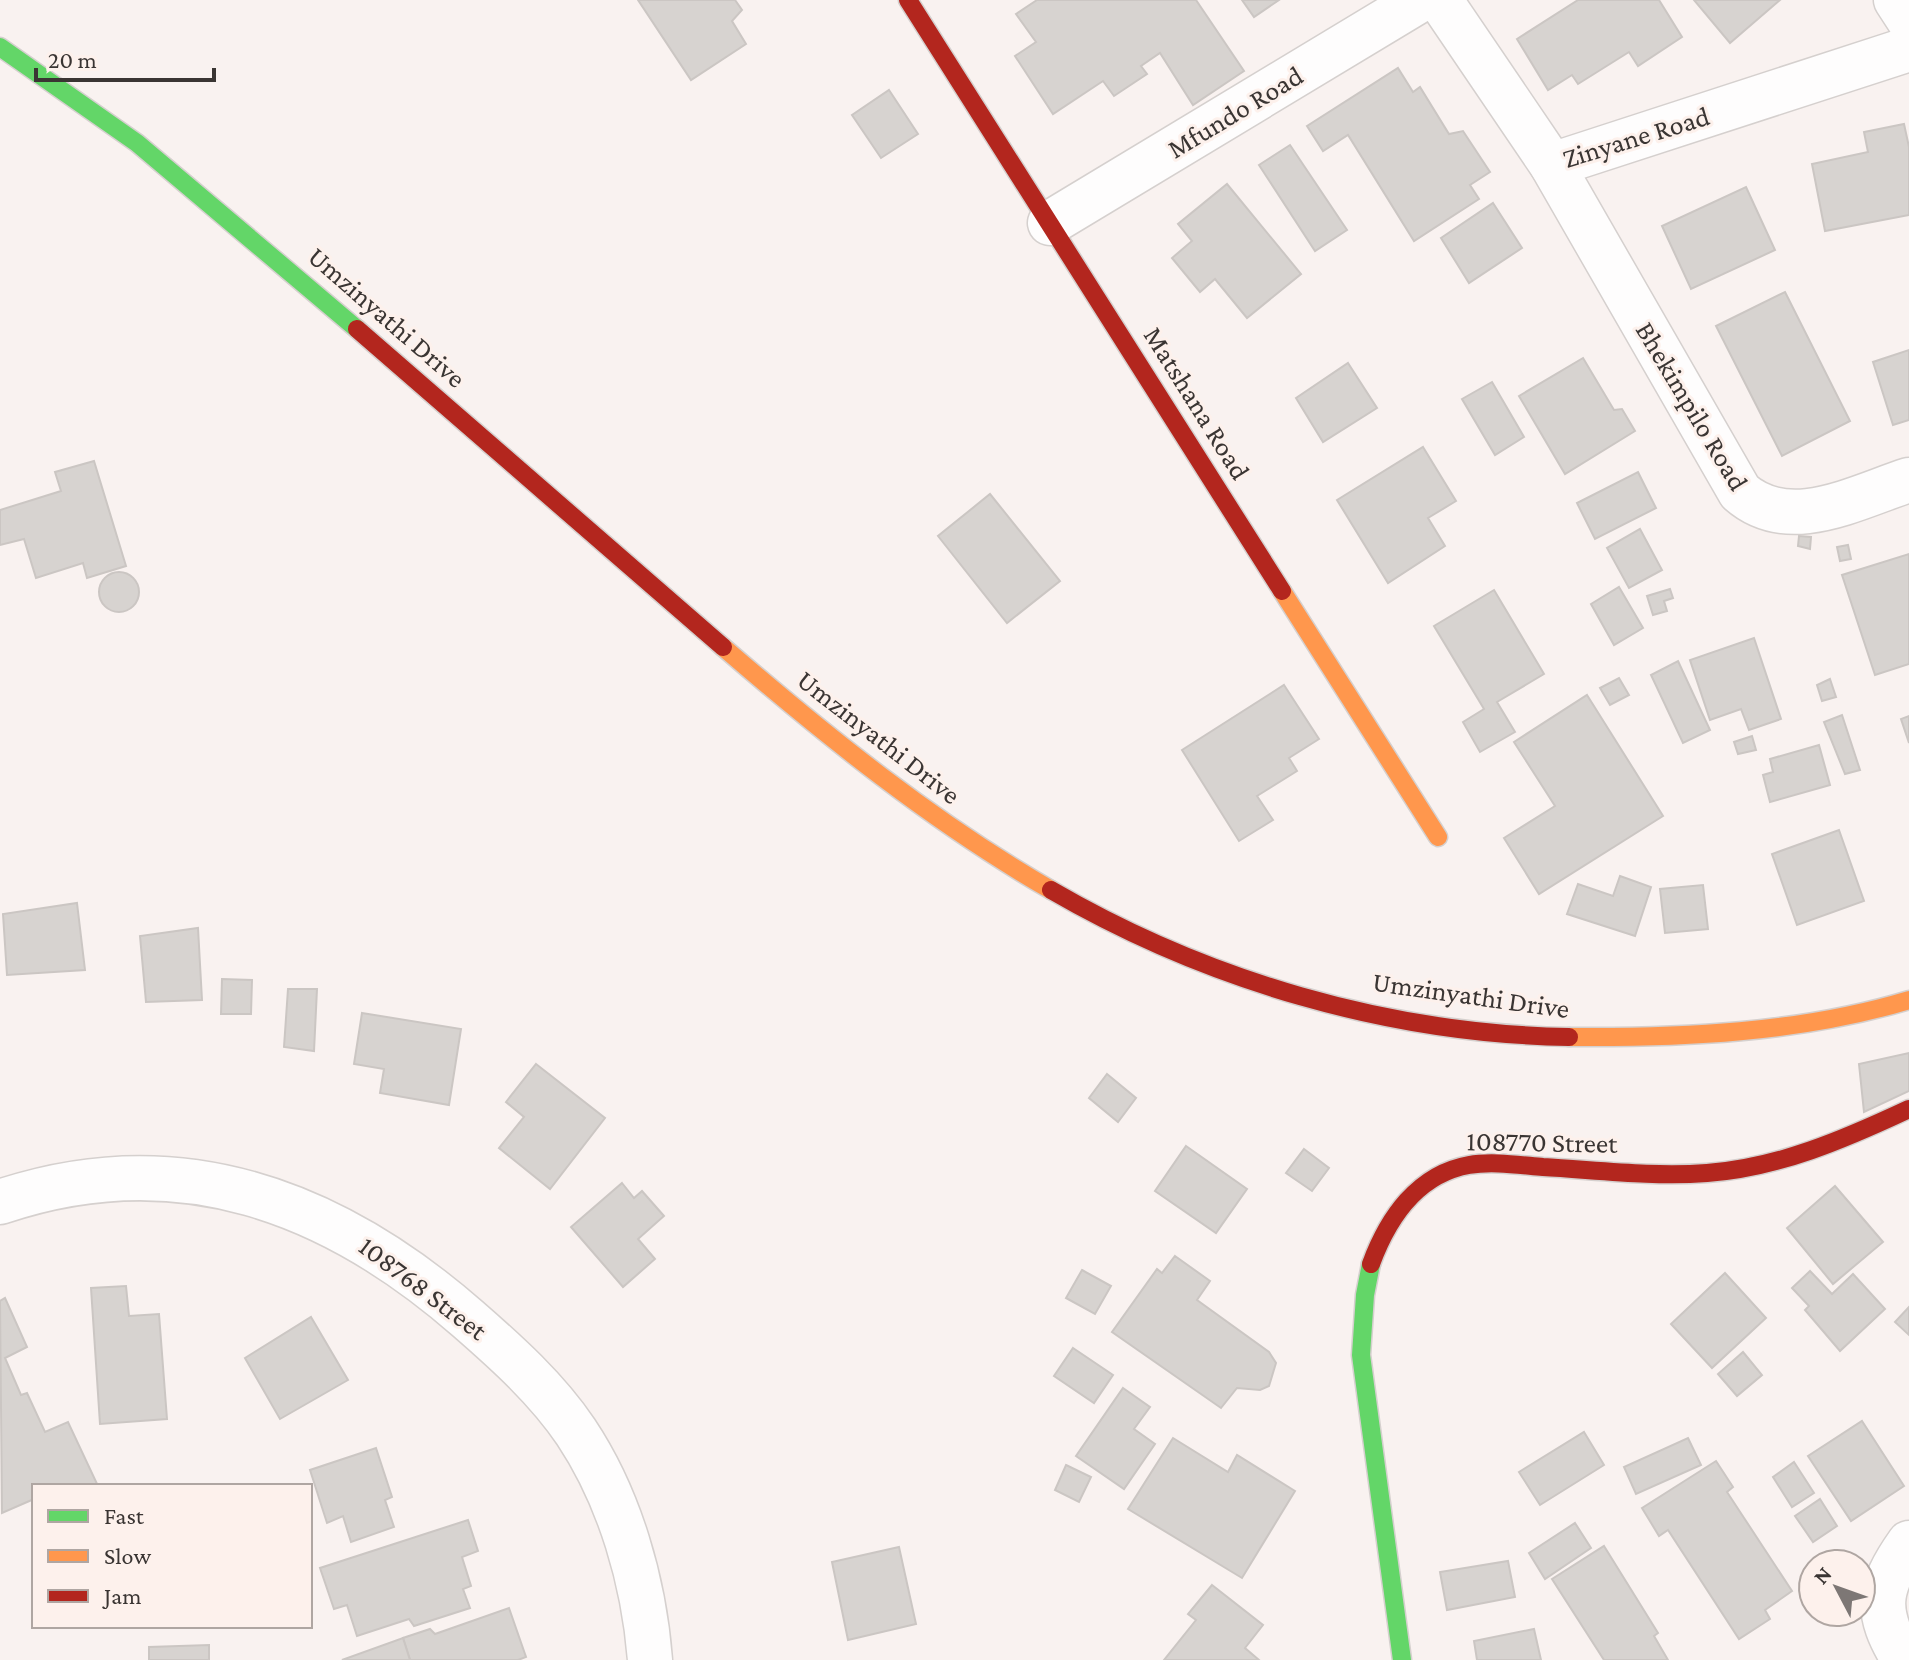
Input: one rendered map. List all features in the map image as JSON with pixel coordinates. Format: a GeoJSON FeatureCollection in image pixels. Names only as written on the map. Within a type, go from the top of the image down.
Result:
{"type":"FeatureCollection","features":[{"type":"Feature","properties":{"kind":"street","name":"Matshana Road"},"geometry":{"type":"LineString","coordinates":[[908,0],[1438,837]]}},
{"type":"Feature","properties":{"kind":"street","name":"Mfundo Road"},"geometry":{"type":"LineString","coordinates":[[1050,223],[1420,0]]}},
{"type":"Feature","properties":{"kind":"street","name":"Zinyane Road"},"geometry":{"type":"LineString","coordinates":[[1440,0],[1552,165],[1909,49]]}},
{"type":"Feature","properties":{"kind":"street"},"geometry":{"type":"LineString","coordinates":[[1896,0],[1909,20]]}},
{"type":"Feature","properties":{"kind":"street","name":"Umzinyathi Drive"},"geometry":{"type":"LineString","coordinates":[[0,47],[137,143],[227,216],[786,702],[890,785],[976,846],[1114,925],[1212,967],[1313,998],[1394,1017],[1476,1029],[1595,1040],[1670,1037],[1762,1029],[1909,1000]]}},
{"type":"Feature","properties":{"kind":"street","name":"Bhekimpilo Road"},"geometry":{"type":"LineString","coordinates":[[1552,165],[1740,492],[1769,510],[1809,512],[1909,480]]}},
{"type":"Feature","properties":{"kind":"street","name":"108770 Street"},"geometry":{"type":"LineString","coordinates":[[1402,1660],[1361,1355],[1360,1314],[1367,1273],[1378,1243],[1410,1197],[1437,1175],[1469,1165],[1680,1175],[1737,1169],[1841,1139],[1909,1109]]}},
{"type":"Feature","properties":{"kind":"street","name":"108768 Street"},"geometry":{"type":"LineString","coordinates":[[0,1202],[62,1186],[111,1181],[207,1183],[260,1194],[302,1209],[340,1227],[414,1274],[494,1341],[546,1393],[577,1434],[613,1503],[634,1563],[650,1660]]}},
{"type":"Feature","properties":{"kind":"street"},"geometry":{"type":"LineString","coordinates":[[1904,1660],[1882,1619],[1881,1604],[1895,1562],[1909,1543]]}},
{"type":"Feature","properties":{"kind":"building"},"geometry":{"type":"Polygon","coordinates":[[[638,0],[735,0],[742,10],[732,21],[746,44],[691,80],[638,0]]]}},
{"type":"Feature","properties":{"kind":"building"},"geometry":{"type":"Polygon","coordinates":[[[1037,0],[1196,0],[1244,71],[1193,105],[1160,53],[1141,66],[1147,74],[1114,96],[1103,81],[1053,114],[1015,56],[1036,42],[1016,14],[1037,0]]]}},
{"type":"Feature","properties":{"kind":"building"},"geometry":{"type":"Polygon","coordinates":[[[1242,0],[1279,0],[1254,17],[1242,0]]]}},
{"type":"Feature","properties":{"kind":"building"},"geometry":{"type":"Polygon","coordinates":[[[1578,0],[1659,0],[1682,37],[1638,66],[1629,52],[1578,84],[1572,75],[1548,90],[1517,39],[1578,0]]]}},
{"type":"Feature","properties":{"kind":"building"},"geometry":{"type":"Polygon","coordinates":[[[1694,0],[1780,0],[1730,43],[1694,0]]]}},
{"type":"Feature","properties":{"kind":"building"},"geometry":{"type":"Polygon","coordinates":[[[1398,68],[1413,92],[1420,87],[1449,134],[1463,131],[1490,172],[1470,185],[1479,199],[1414,241],[1348,135],[1323,151],[1307,126],[1398,68]]]}},
{"type":"Feature","properties":{"kind":"building"},"geometry":{"type":"Polygon","coordinates":[[[889,90],[918,134],[881,158],[852,115],[889,90]]]}},
{"type":"Feature","properties":{"kind":"building"},"geometry":{"type":"Polygon","coordinates":[[[1904,124],[1909,147],[1909,215],[1825,231],[1812,164],[1868,152],[1864,132],[1904,124]]]}},
{"type":"Feature","properties":{"kind":"building"},"geometry":{"type":"Polygon","coordinates":[[[1290,145],[1347,230],[1315,251],[1259,165],[1290,145]]]}},
{"type":"Feature","properties":{"kind":"building"},"geometry":{"type":"Polygon","coordinates":[[[1227,184],[1301,274],[1247,318],[1215,279],[1200,292],[1172,258],[1192,241],[1178,224],[1227,184]]]}},
{"type":"Feature","properties":{"kind":"building"},"geometry":{"type":"Polygon","coordinates":[[[1746,187],[1775,250],[1691,289],[1662,226],[1746,187]]]}},
{"type":"Feature","properties":{"kind":"building"},"geometry":{"type":"Polygon","coordinates":[[[1493,203],[1522,248],[1469,283],[1441,238],[1493,203]]]}},
{"type":"Feature","properties":{"kind":"building"},"geometry":{"type":"Polygon","coordinates":[[[1785,292],[1850,421],[1782,456],[1716,326],[1785,292]]]}},
{"type":"Feature","properties":{"kind":"building"},"geometry":{"type":"Polygon","coordinates":[[[1909,350],[1909,420],[1893,425],[1873,362],[1909,350]]]}},
{"type":"Feature","properties":{"kind":"building"},"geometry":{"type":"Polygon","coordinates":[[[1583,358],[1614,410],[1622,409],[1635,431],[1565,474],[1519,396],[1583,358]]]}},
{"type":"Feature","properties":{"kind":"building"},"geometry":{"type":"Polygon","coordinates":[[[1348,363],[1377,408],[1323,442],[1296,398],[1348,363]]]}},
{"type":"Feature","properties":{"kind":"building"},"geometry":{"type":"Polygon","coordinates":[[[1492,382],[1524,437],[1495,455],[1462,399],[1492,382]]]}},
{"type":"Feature","properties":{"kind":"building"},"geometry":{"type":"Polygon","coordinates":[[[1423,447],[1456,501],[1428,518],[1445,546],[1388,583],[1337,500],[1423,447]]]}},
{"type":"Feature","properties":{"kind":"building"},"geometry":{"type":"Polygon","coordinates":[[[94,461],[126,566],[87,578],[83,563],[36,578],[24,539],[0,545],[0,510],[61,491],[55,472],[94,461]]]}},
{"type":"Feature","properties":{"kind":"building"},"geometry":{"type":"Polygon","coordinates":[[[1638,472],[1656,508],[1595,539],[1577,503],[1638,472]]]}},
{"type":"Feature","properties":{"kind":"building"},"geometry":{"type":"Polygon","coordinates":[[[990,494],[1060,581],[1007,623],[938,536],[990,494]]]}},
{"type":"Feature","properties":{"kind":"building"},"geometry":{"type":"Polygon","coordinates":[[[1640,529],[1662,570],[1629,588],[1607,548],[1640,529]]]}},
{"type":"Feature","properties":{"kind":"building"},"geometry":{"type":"Polygon","coordinates":[[[1799,536],[1811,537],[1810,549],[1798,546],[1799,536]]]}},
{"type":"Feature","properties":{"kind":"building"},"geometry":{"type":"Polygon","coordinates":[[[1848,545],[1851,559],[1840,561],[1837,547],[1848,545]]]}},
{"type":"Feature","properties":{"kind":"building"},"geometry":{"type":"Polygon","coordinates":[[[1909,554],[1909,664],[1875,675],[1842,575],[1909,554]]]}},
{"type":"Feature","properties":{"kind":"building"},"geometry":{"type":"Polygon","coordinates":[[[119,572],[133,578],[139,592],[133,606],[119,612],[105,606],[99,592],[105,578],[119,572]]]}},
{"type":"Feature","properties":{"kind":"building"},"geometry":{"type":"Polygon","coordinates":[[[1619,587],[1643,628],[1614,645],[1591,604],[1619,587]]]}},
{"type":"Feature","properties":{"kind":"building"},"geometry":{"type":"Polygon","coordinates":[[[1670,589],[1673,598],[1664,601],[1667,611],[1653,615],[1647,596],[1670,589]]]}},
{"type":"Feature","properties":{"kind":"building"},"geometry":{"type":"Polygon","coordinates":[[[1494,590],[1544,674],[1497,702],[1515,732],[1480,752],[1463,722],[1484,709],[1434,626],[1494,590]]]}},
{"type":"Feature","properties":{"kind":"building"},"geometry":{"type":"Polygon","coordinates":[[[1754,638],[1781,719],[1749,730],[1741,709],[1710,720],[1690,660],[1754,638]]]}},
{"type":"Feature","properties":{"kind":"building"},"geometry":{"type":"Polygon","coordinates":[[[1678,661],[1710,730],[1683,743],[1651,675],[1678,661]]]}},
{"type":"Feature","properties":{"kind":"building"},"geometry":{"type":"Polygon","coordinates":[[[1619,678],[1629,695],[1610,705],[1600,688],[1619,678]]]}},
{"type":"Feature","properties":{"kind":"building"},"geometry":{"type":"Polygon","coordinates":[[[1830,679],[1836,697],[1822,701],[1817,685],[1830,679]]]}},
{"type":"Feature","properties":{"kind":"building"},"geometry":{"type":"Polygon","coordinates":[[[1284,685],[1319,739],[1289,758],[1297,771],[1257,796],[1273,820],[1239,841],[1182,750],[1284,685]]]}},
{"type":"Feature","properties":{"kind":"building"},"geometry":{"type":"Polygon","coordinates":[[[1587,695],[1663,816],[1539,894],[1504,838],[1555,806],[1514,742],[1587,695]]]}},
{"type":"Feature","properties":{"kind":"building"},"geometry":{"type":"Polygon","coordinates":[[[1842,715],[1860,770],[1845,774],[1824,722],[1842,715]]]}},
{"type":"Feature","properties":{"kind":"building"},"geometry":{"type":"Polygon","coordinates":[[[1909,716],[1909,743],[1901,719],[1909,716]]]}},
{"type":"Feature","properties":{"kind":"building"},"geometry":{"type":"Polygon","coordinates":[[[1752,736],[1756,750],[1738,754],[1734,742],[1752,736]]]}},
{"type":"Feature","properties":{"kind":"building"},"geometry":{"type":"Polygon","coordinates":[[[1819,745],[1830,785],[1770,802],[1763,775],[1773,772],[1770,759],[1819,745]]]}},
{"type":"Feature","properties":{"kind":"building"},"geometry":{"type":"Polygon","coordinates":[[[1839,830],[1864,901],[1797,925],[1772,854],[1839,830]]]}},
{"type":"Feature","properties":{"kind":"building"},"geometry":{"type":"Polygon","coordinates":[[[1620,876],[1651,887],[1635,936],[1567,914],[1578,884],[1613,896],[1620,876]]]}},
{"type":"Feature","properties":{"kind":"building"},"geometry":{"type":"Polygon","coordinates":[[[1703,885],[1708,929],[1665,933],[1660,889],[1703,885]]]}},
{"type":"Feature","properties":{"kind":"building"},"geometry":{"type":"Polygon","coordinates":[[[77,903],[85,970],[7,975],[3,914],[77,903]]]}},
{"type":"Feature","properties":{"kind":"building"},"geometry":{"type":"Polygon","coordinates":[[[198,928],[202,1000],[146,1002],[140,936],[198,928]]]}},
{"type":"Feature","properties":{"kind":"building"},"geometry":{"type":"Polygon","coordinates":[[[222,979],[252,980],[251,1014],[221,1014],[222,979]]]}},
{"type":"Feature","properties":{"kind":"building"},"geometry":{"type":"Polygon","coordinates":[[[288,989],[317,989],[314,1051],[284,1047],[288,989]]]}},
{"type":"Feature","properties":{"kind":"building"},"geometry":{"type":"Polygon","coordinates":[[[362,1013],[461,1029],[449,1105],[380,1093],[384,1069],[354,1064],[362,1013]]]}},
{"type":"Feature","properties":{"kind":"building"},"geometry":{"type":"Polygon","coordinates":[[[1909,1053],[1909,1091],[1864,1112],[1859,1064],[1909,1053]]]}},
{"type":"Feature","properties":{"kind":"building"},"geometry":{"type":"Polygon","coordinates":[[[536,1064],[605,1118],[550,1189],[499,1148],[524,1117],[506,1102],[536,1064]]]}},
{"type":"Feature","properties":{"kind":"building"},"geometry":{"type":"Polygon","coordinates":[[[1107,1074],[1136,1098],[1118,1122],[1089,1098],[1107,1074]]]}},
{"type":"Feature","properties":{"kind":"building"},"geometry":{"type":"Polygon","coordinates":[[[1186,1146],[1247,1189],[1216,1233],[1155,1191],[1186,1146]]]}},
{"type":"Feature","properties":{"kind":"building"},"geometry":{"type":"Polygon","coordinates":[[[1304,1149],[1329,1168],[1312,1191],[1286,1173],[1304,1149]]]}},
{"type":"Feature","properties":{"kind":"building"},"geometry":{"type":"Polygon","coordinates":[[[622,1183],[634,1198],[642,1191],[664,1216],[638,1239],[655,1259],[623,1287],[571,1227],[622,1183]]]}},
{"type":"Feature","properties":{"kind":"building"},"geometry":{"type":"Polygon","coordinates":[[[1835,1186],[1883,1242],[1833,1284],[1787,1228],[1835,1186]]]}},
{"type":"Feature","properties":{"kind":"building"},"geometry":{"type":"Polygon","coordinates":[[[1175,1256],[1210,1281],[1197,1300],[1269,1352],[1276,1363],[1269,1386],[1260,1390],[1237,1388],[1221,1408],[1112,1332],[1157,1269],[1162,1273],[1175,1256]]]}},
{"type":"Feature","properties":{"kind":"building"},"geometry":{"type":"Polygon","coordinates":[[[1082,1270],[1111,1286],[1095,1314],[1066,1298],[1082,1270]]]}},
{"type":"Feature","properties":{"kind":"building"},"geometry":{"type":"Polygon","coordinates":[[[1810,1271],[1832,1294],[1853,1274],[1885,1309],[1840,1351],[1805,1310],[1809,1306],[1792,1288],[1810,1271]]]}},
{"type":"Feature","properties":{"kind":"building"},"geometry":{"type":"Polygon","coordinates":[[[1725,1273],[1766,1318],[1712,1368],[1671,1324],[1725,1273]]]}},
{"type":"Feature","properties":{"kind":"building"},"geometry":{"type":"Polygon","coordinates":[[[126,1286],[129,1316],[159,1314],[167,1419],[100,1424],[91,1288],[126,1286]]]}},
{"type":"Feature","properties":{"kind":"building"},"geometry":{"type":"Polygon","coordinates":[[[5,1298],[27,1347],[5,1358],[21,1395],[27,1393],[45,1432],[68,1422],[97,1484],[32,1484],[32,1500],[2,1513],[0,1301],[5,1298]]]}},
{"type":"Feature","properties":{"kind":"building"},"geometry":{"type":"Polygon","coordinates":[[[1909,1307],[1909,1335],[1895,1322],[1909,1307]]]}},
{"type":"Feature","properties":{"kind":"building"},"geometry":{"type":"Polygon","coordinates":[[[311,1317],[348,1380],[280,1419],[245,1358],[311,1317]]]}},
{"type":"Feature","properties":{"kind":"building"},"geometry":{"type":"Polygon","coordinates":[[[1073,1348],[1113,1375],[1094,1403],[1054,1376],[1073,1348]]]}},
{"type":"Feature","properties":{"kind":"building"},"geometry":{"type":"Polygon","coordinates":[[[1743,1352],[1762,1375],[1737,1396],[1718,1374],[1743,1352]]]}},
{"type":"Feature","properties":{"kind":"building"},"geometry":{"type":"Polygon","coordinates":[[[1123,1388],[1150,1407],[1134,1429],[1155,1444],[1124,1489],[1076,1456],[1123,1388]]]}},
{"type":"Feature","properties":{"kind":"building"},"geometry":{"type":"Polygon","coordinates":[[[1862,1421],[1904,1486],[1851,1521],[1808,1456],[1862,1421]]]}},
{"type":"Feature","properties":{"kind":"building"},"geometry":{"type":"Polygon","coordinates":[[[1584,1432],[1604,1465],[1540,1505],[1519,1472],[1584,1432]]]}},
{"type":"Feature","properties":{"kind":"building"},"geometry":{"type":"Polygon","coordinates":[[[1173,1438],[1228,1472],[1237,1455],[1295,1491],[1242,1578],[1128,1509],[1173,1438]]]}},
{"type":"Feature","properties":{"kind":"building"},"geometry":{"type":"Polygon","coordinates":[[[1688,1438],[1701,1465],[1636,1494],[1624,1467],[1688,1438]]]}},
{"type":"Feature","properties":{"kind":"building"},"geometry":{"type":"Polygon","coordinates":[[[376,1448],[392,1497],[385,1500],[394,1527],[351,1542],[343,1516],[327,1523],[310,1470],[376,1448]]]}},
{"type":"Feature","properties":{"kind":"building"},"geometry":{"type":"Polygon","coordinates":[[[1716,1461],[1733,1487],[1727,1492],[1792,1591],[1765,1610],[1770,1619],[1739,1639],[1668,1530],[1659,1536],[1642,1508],[1716,1461]]]}},
{"type":"Feature","properties":{"kind":"building"},"geometry":{"type":"Polygon","coordinates":[[[1794,1462],[1814,1493],[1792,1507],[1773,1477],[1794,1462]]]}},
{"type":"Feature","properties":{"kind":"building"},"geometry":{"type":"Polygon","coordinates":[[[1066,1465],[1091,1477],[1079,1502],[1055,1490],[1066,1465]]]}},
{"type":"Feature","properties":{"kind":"building"},"geometry":{"type":"Polygon","coordinates":[[[1820,1499],[1837,1526],[1813,1542],[1795,1516],[1820,1499]]]}},
{"type":"Feature","properties":{"kind":"building"},"geometry":{"type":"Polygon","coordinates":[[[468,1520],[478,1551],[462,1557],[471,1586],[463,1589],[470,1608],[414,1626],[409,1619],[357,1636],[347,1605],[334,1609],[320,1568],[468,1520]]]}},
{"type":"Feature","properties":{"kind":"building"},"geometry":{"type":"Polygon","coordinates":[[[1575,1523],[1591,1548],[1545,1579],[1529,1553],[1575,1523]]]}},
{"type":"Feature","properties":{"kind":"building"},"geometry":{"type":"Polygon","coordinates":[[[1604,1546],[1658,1633],[1654,1636],[1668,1660],[1604,1660],[1552,1579],[1604,1546]]]}},
{"type":"Feature","properties":{"kind":"building"},"geometry":{"type":"Polygon","coordinates":[[[899,1547],[916,1624],[848,1640],[832,1562],[899,1547]]]}},
{"type":"Feature","properties":{"kind":"building"},"geometry":{"type":"Polygon","coordinates":[[[1508,1561],[1515,1597],[1447,1610],[1440,1572],[1508,1561]]]}},
{"type":"Feature","properties":{"kind":"building"},"geometry":{"type":"Polygon","coordinates":[[[1212,1585],[1263,1625],[1245,1648],[1259,1660],[1164,1660],[1196,1620],[1188,1614],[1212,1585]]]}},
{"type":"Feature","properties":{"kind":"building"},"geometry":{"type":"Polygon","coordinates":[[[509,1608],[526,1657],[518,1660],[410,1660],[403,1638],[430,1629],[435,1634],[509,1608]]]}},
{"type":"Feature","properties":{"kind":"building"},"geometry":{"type":"Polygon","coordinates":[[[1534,1629],[1541,1660],[1477,1660],[1474,1641],[1534,1629]]]}},
{"type":"Feature","properties":{"kind":"building"},"geometry":{"type":"Polygon","coordinates":[[[403,1638],[410,1660],[342,1660],[403,1638]]]}},
{"type":"Feature","properties":{"kind":"building"},"geometry":{"type":"Polygon","coordinates":[[[209,1645],[209,1660],[149,1660],[149,1647],[209,1645]]]}},
{"type":"Feature","properties":{"kind":"traffic: fast"},"geometry":{"type":"LineString","coordinates":[[0,47],[137,143],[357,329]]}},
{"type":"Feature","properties":{"kind":"traffic: fast"},"geometry":{"type":"LineString","coordinates":[[1371,1264],[1365,1295],[1361,1355],[1402,1660]]}},
{"type":"Feature","properties":{"kind":"traffic: slow"},"geometry":{"type":"LineString","coordinates":[[1282,591],[1438,837]]}},
{"type":"Feature","properties":{"kind":"traffic: slow"},"geometry":{"type":"LineString","coordinates":[[723,647],[881,776],[964,836],[1051,890]]}},
{"type":"Feature","properties":{"kind":"traffic: slow"},"geometry":{"type":"LineString","coordinates":[[1569,1037],[1740,1031],[1826,1020],[1909,1000]]}},
{"type":"Feature","properties":{"kind":"traffic: jam"},"geometry":{"type":"LineString","coordinates":[[908,0],[1282,591]]}},
{"type":"Feature","properties":{"kind":"traffic: jam"},"geometry":{"type":"LineString","coordinates":[[357,329],[723,647]]}},
{"type":"Feature","properties":{"kind":"traffic: jam"},"geometry":{"type":"LineString","coordinates":[[1051,890],[1172,951],[1300,996],[1366,1013],[1434,1025],[1501,1034],[1569,1037]]}},
{"type":"Feature","properties":{"kind":"traffic: jam"},"geometry":{"type":"LineString","coordinates":[[1371,1264],[1386,1230],[1407,1201],[1420,1188],[1451,1170],[1487,1163],[1645,1174],[1733,1170],[1811,1150],[1909,1109]]}}]}
